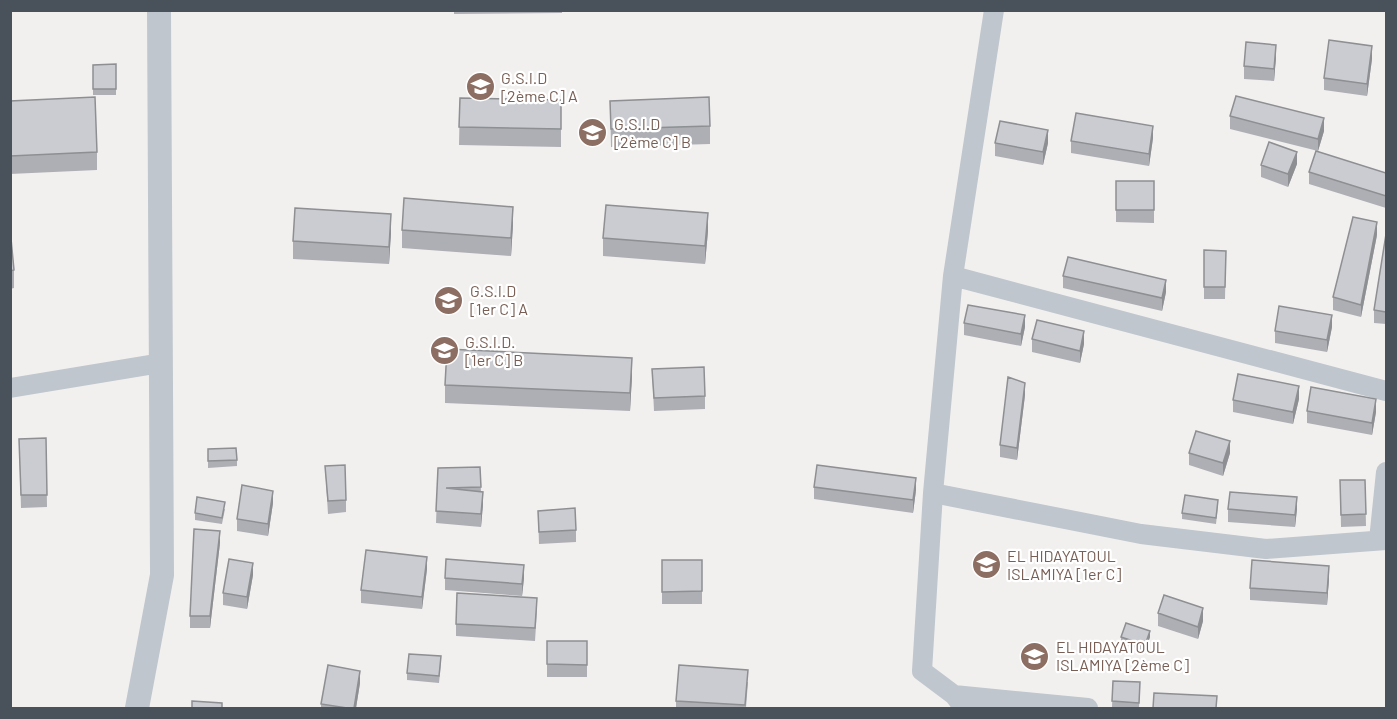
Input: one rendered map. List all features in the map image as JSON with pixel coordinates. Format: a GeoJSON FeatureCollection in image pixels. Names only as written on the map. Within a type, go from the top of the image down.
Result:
{"type":"FeatureCollection","features":[{"type":"Feature","properties":{"kind":"street"},"geometry":{"type":"LineString","coordinates":[[137,708],[162,574],[159,10]]}},
{"type":"Feature","properties":{"kind":"street"},"geometry":{"type":"LineString","coordinates":[[994,10],[953,276],[933,493],[922,671],[959,702],[1088,708]]}},
{"type":"Feature","properties":{"kind":"street"},"geometry":{"type":"LineString","coordinates":[[953,276],[1386,392]]}},
{"type":"Feature","properties":{"kind":"street"},"geometry":{"type":"LineString","coordinates":[[10,388],[161,363]]}},
{"type":"Feature","properties":{"kind":"street"},"geometry":{"type":"LineString","coordinates":[[933,493],[1141,534],[1266,549],[1383,540],[1386,472]]}},
{"type":"Feature","properties":{"kind":"building"},"geometry":{"type":"Polygon","coordinates":[[[1329,40],[1372,46],[1367,84],[1324,78],[1329,40]]]}},
{"type":"Feature","properties":{"kind":"building"},"geometry":{"type":"Polygon","coordinates":[[[1246,42],[1276,45],[1274,69],[1244,66],[1246,42]]]}},
{"type":"Feature","properties":{"kind":"building"},"geometry":{"type":"Polygon","coordinates":[[[116,64],[116,89],[93,89],[93,65],[116,64]]]}},
{"type":"Feature","properties":{"kind":"building"},"geometry":{"type":"Polygon","coordinates":[[[1236,96],[1324,118],[1318,139],[1230,116],[1236,96]]]}},
{"type":"Feature","properties":{"kind":"building"},"geometry":{"type":"Polygon","coordinates":[[[95,97],[97,152],[10,156],[10,101],[95,97]]]}},
{"type":"Feature","properties":{"kind":"building"},"geometry":{"type":"Polygon","coordinates":[[[709,97],[710,126],[611,129],[610,101],[709,97]]]}},
{"type":"Feature","properties":{"kind":"building"},"geometry":{"type":"Polygon","coordinates":[[[460,98],[561,100],[561,129],[459,127],[460,98]]]}},
{"type":"Feature","properties":{"kind":"building"},"geometry":{"type":"Polygon","coordinates":[[[1076,113],[1153,126],[1149,154],[1071,141],[1076,113]]]}},
{"type":"Feature","properties":{"kind":"building"},"geometry":{"type":"Polygon","coordinates":[[[1000,121],[1048,130],[1043,152],[995,143],[1000,121]]]}},
{"type":"Feature","properties":{"kind":"building"},"geometry":{"type":"Polygon","coordinates":[[[1269,142],[1297,152],[1288,174],[1261,165],[1269,142]]]}},
{"type":"Feature","properties":{"kind":"building"},"geometry":{"type":"Polygon","coordinates":[[[1316,151],[1386,173],[1386,196],[1309,172],[1316,151]]]}},
{"type":"Feature","properties":{"kind":"building"},"geometry":{"type":"Polygon","coordinates":[[[1116,181],[1154,181],[1154,210],[1116,210],[1116,181]]]}},
{"type":"Feature","properties":{"kind":"building"},"geometry":{"type":"Polygon","coordinates":[[[404,198],[513,207],[511,238],[402,230],[404,198]]]}},
{"type":"Feature","properties":{"kind":"building"},"geometry":{"type":"Polygon","coordinates":[[[606,205],[708,213],[705,246],[603,238],[606,205]]]}},
{"type":"Feature","properties":{"kind":"building"},"geometry":{"type":"Polygon","coordinates":[[[295,208],[391,214],[389,247],[293,241],[295,208]]]}},
{"type":"Feature","properties":{"kind":"building"},"geometry":{"type":"Polygon","coordinates":[[[1353,217],[1377,222],[1361,305],[1333,297],[1353,217]]]}},
{"type":"Feature","properties":{"kind":"building"},"geometry":{"type":"Polygon","coordinates":[[[10,228],[14,270],[10,271],[10,228]]]}},
{"type":"Feature","properties":{"kind":"building"},"geometry":{"type":"Polygon","coordinates":[[[1386,234],[1386,312],[1374,310],[1386,234]]]}},
{"type":"Feature","properties":{"kind":"building"},"geometry":{"type":"Polygon","coordinates":[[[1204,250],[1226,251],[1225,287],[1204,287],[1204,250]]]}},
{"type":"Feature","properties":{"kind":"building"},"geometry":{"type":"Polygon","coordinates":[[[1068,257],[1166,280],[1162,298],[1063,276],[1068,257]]]}},
{"type":"Feature","properties":{"kind":"building"},"geometry":{"type":"Polygon","coordinates":[[[968,305],[1025,315],[1021,334],[964,323],[968,305]]]}},
{"type":"Feature","properties":{"kind":"building"},"geometry":{"type":"Polygon","coordinates":[[[1279,306],[1332,315],[1327,340],[1275,331],[1279,306]]]}},
{"type":"Feature","properties":{"kind":"building"},"geometry":{"type":"Polygon","coordinates":[[[1037,320],[1084,331],[1080,351],[1032,339],[1037,320]]]}},
{"type":"Feature","properties":{"kind":"building"},"geometry":{"type":"Polygon","coordinates":[[[447,349],[632,358],[630,393],[445,385],[447,349]]]}},
{"type":"Feature","properties":{"kind":"building"},"geometry":{"type":"Polygon","coordinates":[[[704,367],[705,396],[654,398],[652,369],[704,367]]]}},
{"type":"Feature","properties":{"kind":"building"},"geometry":{"type":"Polygon","coordinates":[[[1238,374],[1299,386],[1293,412],[1233,400],[1238,374]]]}},
{"type":"Feature","properties":{"kind":"building"},"geometry":{"type":"Polygon","coordinates":[[[1008,377],[1025,383],[1017,448],[1000,445],[1008,377]]]}},
{"type":"Feature","properties":{"kind":"building"},"geometry":{"type":"Polygon","coordinates":[[[1311,387],[1376,399],[1372,423],[1307,411],[1311,387]]]}},
{"type":"Feature","properties":{"kind":"building"},"geometry":{"type":"Polygon","coordinates":[[[1196,431],[1230,441],[1223,463],[1189,453],[1196,431]]]}},
{"type":"Feature","properties":{"kind":"building"},"geometry":{"type":"Polygon","coordinates":[[[46,438],[47,495],[21,495],[19,439],[46,438]]]}},
{"type":"Feature","properties":{"kind":"building"},"geometry":{"type":"Polygon","coordinates":[[[236,448],[237,460],[208,461],[208,449],[236,448]]]}},
{"type":"Feature","properties":{"kind":"building"},"geometry":{"type":"Polygon","coordinates":[[[345,465],[346,500],[328,501],[325,466],[345,465]]]}},
{"type":"Feature","properties":{"kind":"building"},"geometry":{"type":"Polygon","coordinates":[[[817,465],[916,478],[913,500],[814,487],[817,465]]]}},
{"type":"Feature","properties":{"kind":"building"},"geometry":{"type":"Polygon","coordinates":[[[480,467],[481,487],[446,488],[483,492],[481,514],[436,511],[438,468],[480,467]]]}},
{"type":"Feature","properties":{"kind":"building"},"geometry":{"type":"Polygon","coordinates":[[[1340,480],[1365,480],[1366,514],[1341,515],[1340,480]]]}},
{"type":"Feature","properties":{"kind":"building"},"geometry":{"type":"Polygon","coordinates":[[[242,485],[273,491],[268,524],[237,519],[242,485]]]}},
{"type":"Feature","properties":{"kind":"building"},"geometry":{"type":"Polygon","coordinates":[[[1230,492],[1297,497],[1295,515],[1228,509],[1230,492]]]}},
{"type":"Feature","properties":{"kind":"building"},"geometry":{"type":"Polygon","coordinates":[[[1185,495],[1218,500],[1216,518],[1182,513],[1185,495]]]}},
{"type":"Feature","properties":{"kind":"building"},"geometry":{"type":"Polygon","coordinates":[[[197,497],[225,502],[222,518],[195,513],[197,497]]]}},
{"type":"Feature","properties":{"kind":"building"},"geometry":{"type":"Polygon","coordinates":[[[575,508],[576,530],[539,532],[538,511],[575,508]]]}},
{"type":"Feature","properties":{"kind":"building"},"geometry":{"type":"Polygon","coordinates":[[[194,529],[220,531],[210,616],[190,616],[194,529]]]}},
{"type":"Feature","properties":{"kind":"building"},"geometry":{"type":"Polygon","coordinates":[[[366,550],[427,557],[422,597],[361,590],[366,550]]]}},
{"type":"Feature","properties":{"kind":"building"},"geometry":{"type":"Polygon","coordinates":[[[229,559],[253,563],[247,597],[223,593],[229,559]]]}},
{"type":"Feature","properties":{"kind":"building"},"geometry":{"type":"Polygon","coordinates":[[[446,559],[524,565],[522,584],[445,578],[446,559]]]}},
{"type":"Feature","properties":{"kind":"building"},"geometry":{"type":"Polygon","coordinates":[[[662,560],[702,560],[702,591],[662,592],[662,560]]]}},
{"type":"Feature","properties":{"kind":"building"},"geometry":{"type":"Polygon","coordinates":[[[1252,560],[1329,566],[1327,593],[1250,588],[1252,560]]]}},
{"type":"Feature","properties":{"kind":"building"},"geometry":{"type":"Polygon","coordinates":[[[457,593],[537,598],[535,628],[456,624],[457,593]]]}},
{"type":"Feature","properties":{"kind":"building"},"geometry":{"type":"Polygon","coordinates":[[[1164,595],[1203,608],[1198,627],[1158,613],[1164,595]]]}},
{"type":"Feature","properties":{"kind":"building"},"geometry":{"type":"Polygon","coordinates":[[[1126,623],[1150,631],[1145,645],[1121,637],[1126,623]]]}},
{"type":"Feature","properties":{"kind":"building"},"geometry":{"type":"Polygon","coordinates":[[[547,641],[587,641],[587,665],[547,664],[547,641]]]}},
{"type":"Feature","properties":{"kind":"building"},"geometry":{"type":"Polygon","coordinates":[[[409,654],[441,656],[439,676],[407,673],[409,654]]]}},
{"type":"Feature","properties":{"kind":"building"},"geometry":{"type":"Polygon","coordinates":[[[328,665],[360,671],[354,708],[321,704],[328,665]]]}},
{"type":"Feature","properties":{"kind":"building"},"geometry":{"type":"Polygon","coordinates":[[[679,665],[748,670],[745,705],[676,701],[679,665]]]}},
{"type":"Feature","properties":{"kind":"building"},"geometry":{"type":"Polygon","coordinates":[[[1113,681],[1140,682],[1139,703],[1112,701],[1113,681]]]}},
{"type":"Feature","properties":{"kind":"building"},"geometry":{"type":"Polygon","coordinates":[[[1154,693],[1217,696],[1216,708],[1153,708],[1154,693]]]}},
{"type":"Feature","properties":{"kind":"building"},"geometry":{"type":"Polygon","coordinates":[[[192,701],[222,703],[222,708],[192,708],[192,701]]]}},
{"type":"Feature","properties":{"kind":"place","name":"G.S.I.D [2ème C] A"},"geometry":{"type":"Point","coordinates":[480,87]}},
{"type":"Feature","properties":{"kind":"place","name":"G.S.I.D [2ème C] B"},"geometry":{"type":"Point","coordinates":[593,133]}},
{"type":"Feature","properties":{"kind":"place","name":"G.S.I.D [1er C] A"},"geometry":{"type":"Point","coordinates":[449,300]}},
{"type":"Feature","properties":{"kind":"place","name":"G.S.I.D. [1er C] B"},"geometry":{"type":"Point","coordinates":[444,351]}},
{"type":"Feature","properties":{"kind":"place","name":"EL HIDAYATOUL ISLAMIYA [1er C]"},"geometry":{"type":"Point","coordinates":[986,565]}},
{"type":"Feature","properties":{"kind":"place","name":"EL HIDAYATOUL ISLAMIYA [2ème C]"},"geometry":{"type":"Point","coordinates":[1035,656]}}]}
